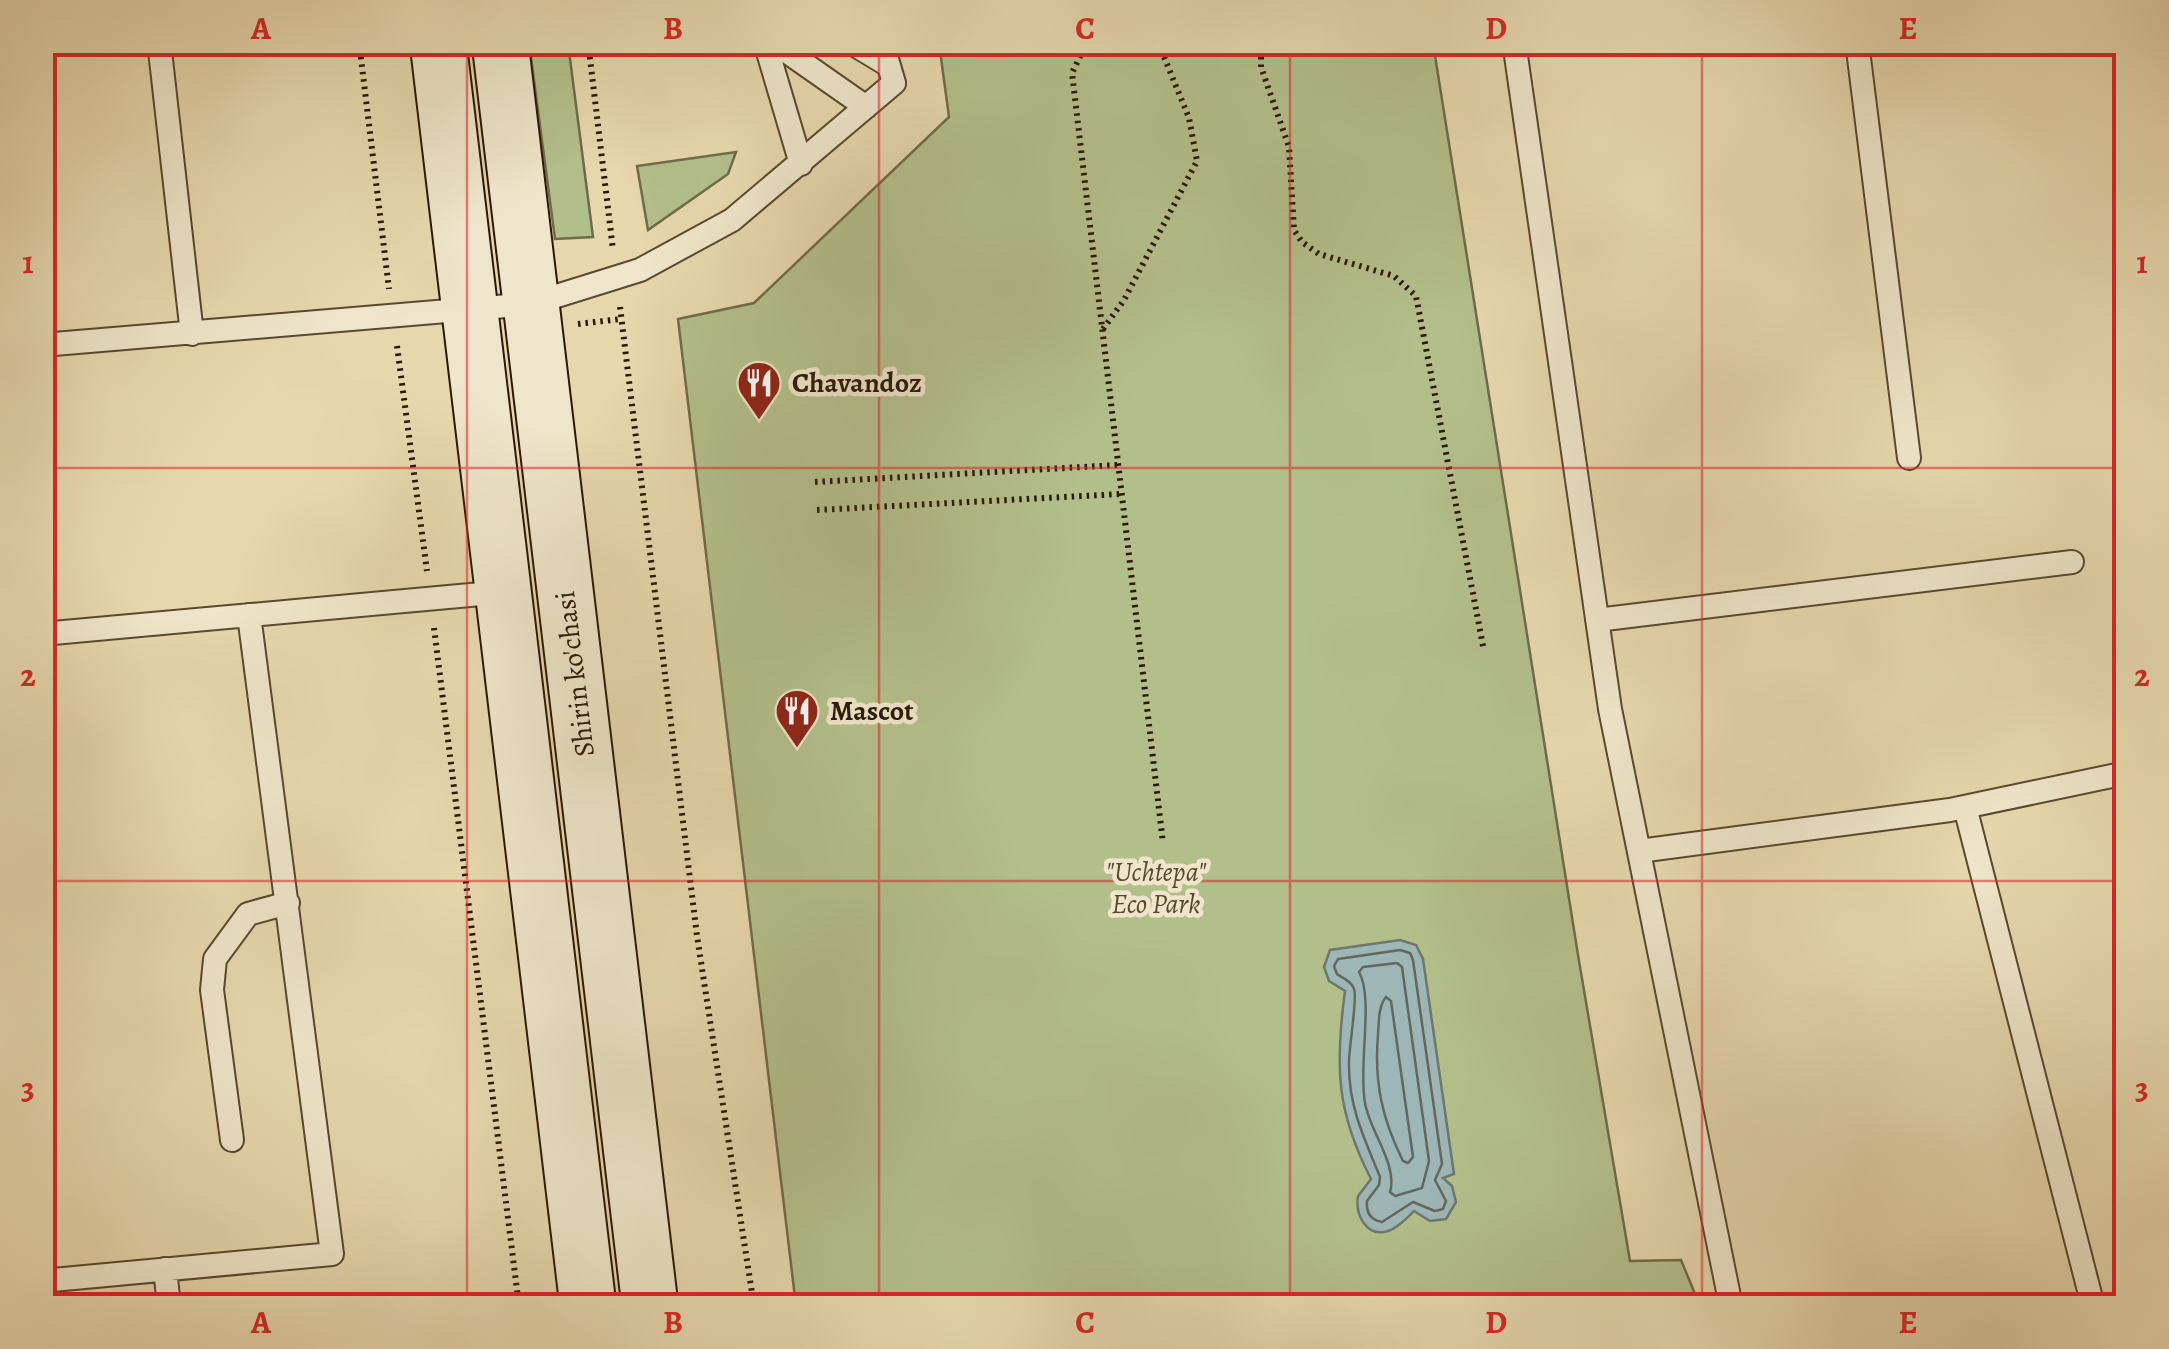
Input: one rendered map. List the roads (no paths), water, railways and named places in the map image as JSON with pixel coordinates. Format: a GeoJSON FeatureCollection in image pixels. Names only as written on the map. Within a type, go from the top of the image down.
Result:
{"type":"FeatureCollection","features":[{"type":"Feature","properties":{"kind":"main road"},"geometry":{"type":"LineString","coordinates":[[438,42],[588,1306]]}},
{"type":"Feature","properties":{"kind":"main road","name":"Shirin ko'chasi"},"geometry":{"type":"LineString","coordinates":[[500,42],[546,315],[650,1306]]}},
{"type":"Feature","properties":{"kind":"lane"},"geometry":{"type":"LineString","coordinates":[[158,42],[192,334]]}},
{"type":"Feature","properties":{"kind":"lane"},"geometry":{"type":"LineString","coordinates":[[765,42],[801,164]]}},
{"type":"Feature","properties":{"kind":"lane"},"geometry":{"type":"LineString","coordinates":[[773,42],[866,107]]}},
{"type":"Feature","properties":{"kind":"lane"},"geometry":{"type":"LineString","coordinates":[[42,345],[470,310],[546,315],[732,220],[894,83],[885,54],[850,42]]}},
{"type":"Feature","properties":{"kind":"lane"},"geometry":{"type":"LineString","coordinates":[[1514,42],[1610,709],[1731,1306]]}},
{"type":"Feature","properties":{"kind":"lane"},"geometry":{"type":"LineString","coordinates":[[1857,42],[1909,458]]}},
{"type":"Feature","properties":{"kind":"lane"},"geometry":{"type":"LineString","coordinates":[[1598,620],[2072,562]]}},
{"type":"Feature","properties":{"kind":"lane"},"geometry":{"type":"LineString","coordinates":[[42,634],[503,592]]}},
{"type":"Feature","properties":{"kind":"lane"},"geometry":{"type":"LineString","coordinates":[[42,1281],[332,1254],[249,615]]}},
{"type":"Feature","properties":{"kind":"lane"},"geometry":{"type":"LineString","coordinates":[[1639,851],[1965,807],[2126,773]]}},
{"type":"Feature","properties":{"kind":"lane"},"geometry":{"type":"LineString","coordinates":[[1965,807],[2092,1306]]}},
{"type":"Feature","properties":{"kind":"lane"},"geometry":{"type":"LineString","coordinates":[[232,1140],[212,990],[215,960],[248,914],[288,903]]}},
{"type":"Feature","properties":{"kind":"lane"},"geometry":{"type":"LineString","coordinates":[[165,1269],[169,1306]]}},
{"type":"Feature","properties":{"kind":"water"},"geometry":{"type":"Polygon","coordinates":[[[1400,940],[1416,945],[1423,959],[1454,1174],[1443,1178],[1452,1186],[1456,1202],[1446,1219],[1430,1221],[1414,1211],[1395,1228],[1380,1232],[1368,1228],[1358,1210],[1358,1196],[1371,1179],[1351,1131],[1341,1088],[1345,991],[1329,981],[1324,967],[1330,950],[1400,940]]]}},
{"type":"Feature","properties":{"kind":"place","name":"Chavandoz"},"geometry":{"type":"Point","coordinates":[759,421]}},
{"type":"Feature","properties":{"kind":"place","name":"Mascot"},"geometry":{"type":"Point","coordinates":[797,749]}},
{"type":"Feature","properties":{"kind":"park label","name":"\"Uchtepa\" Eco Park"},"geometry":{"type":"Point","coordinates":[1156,888]}}]}
